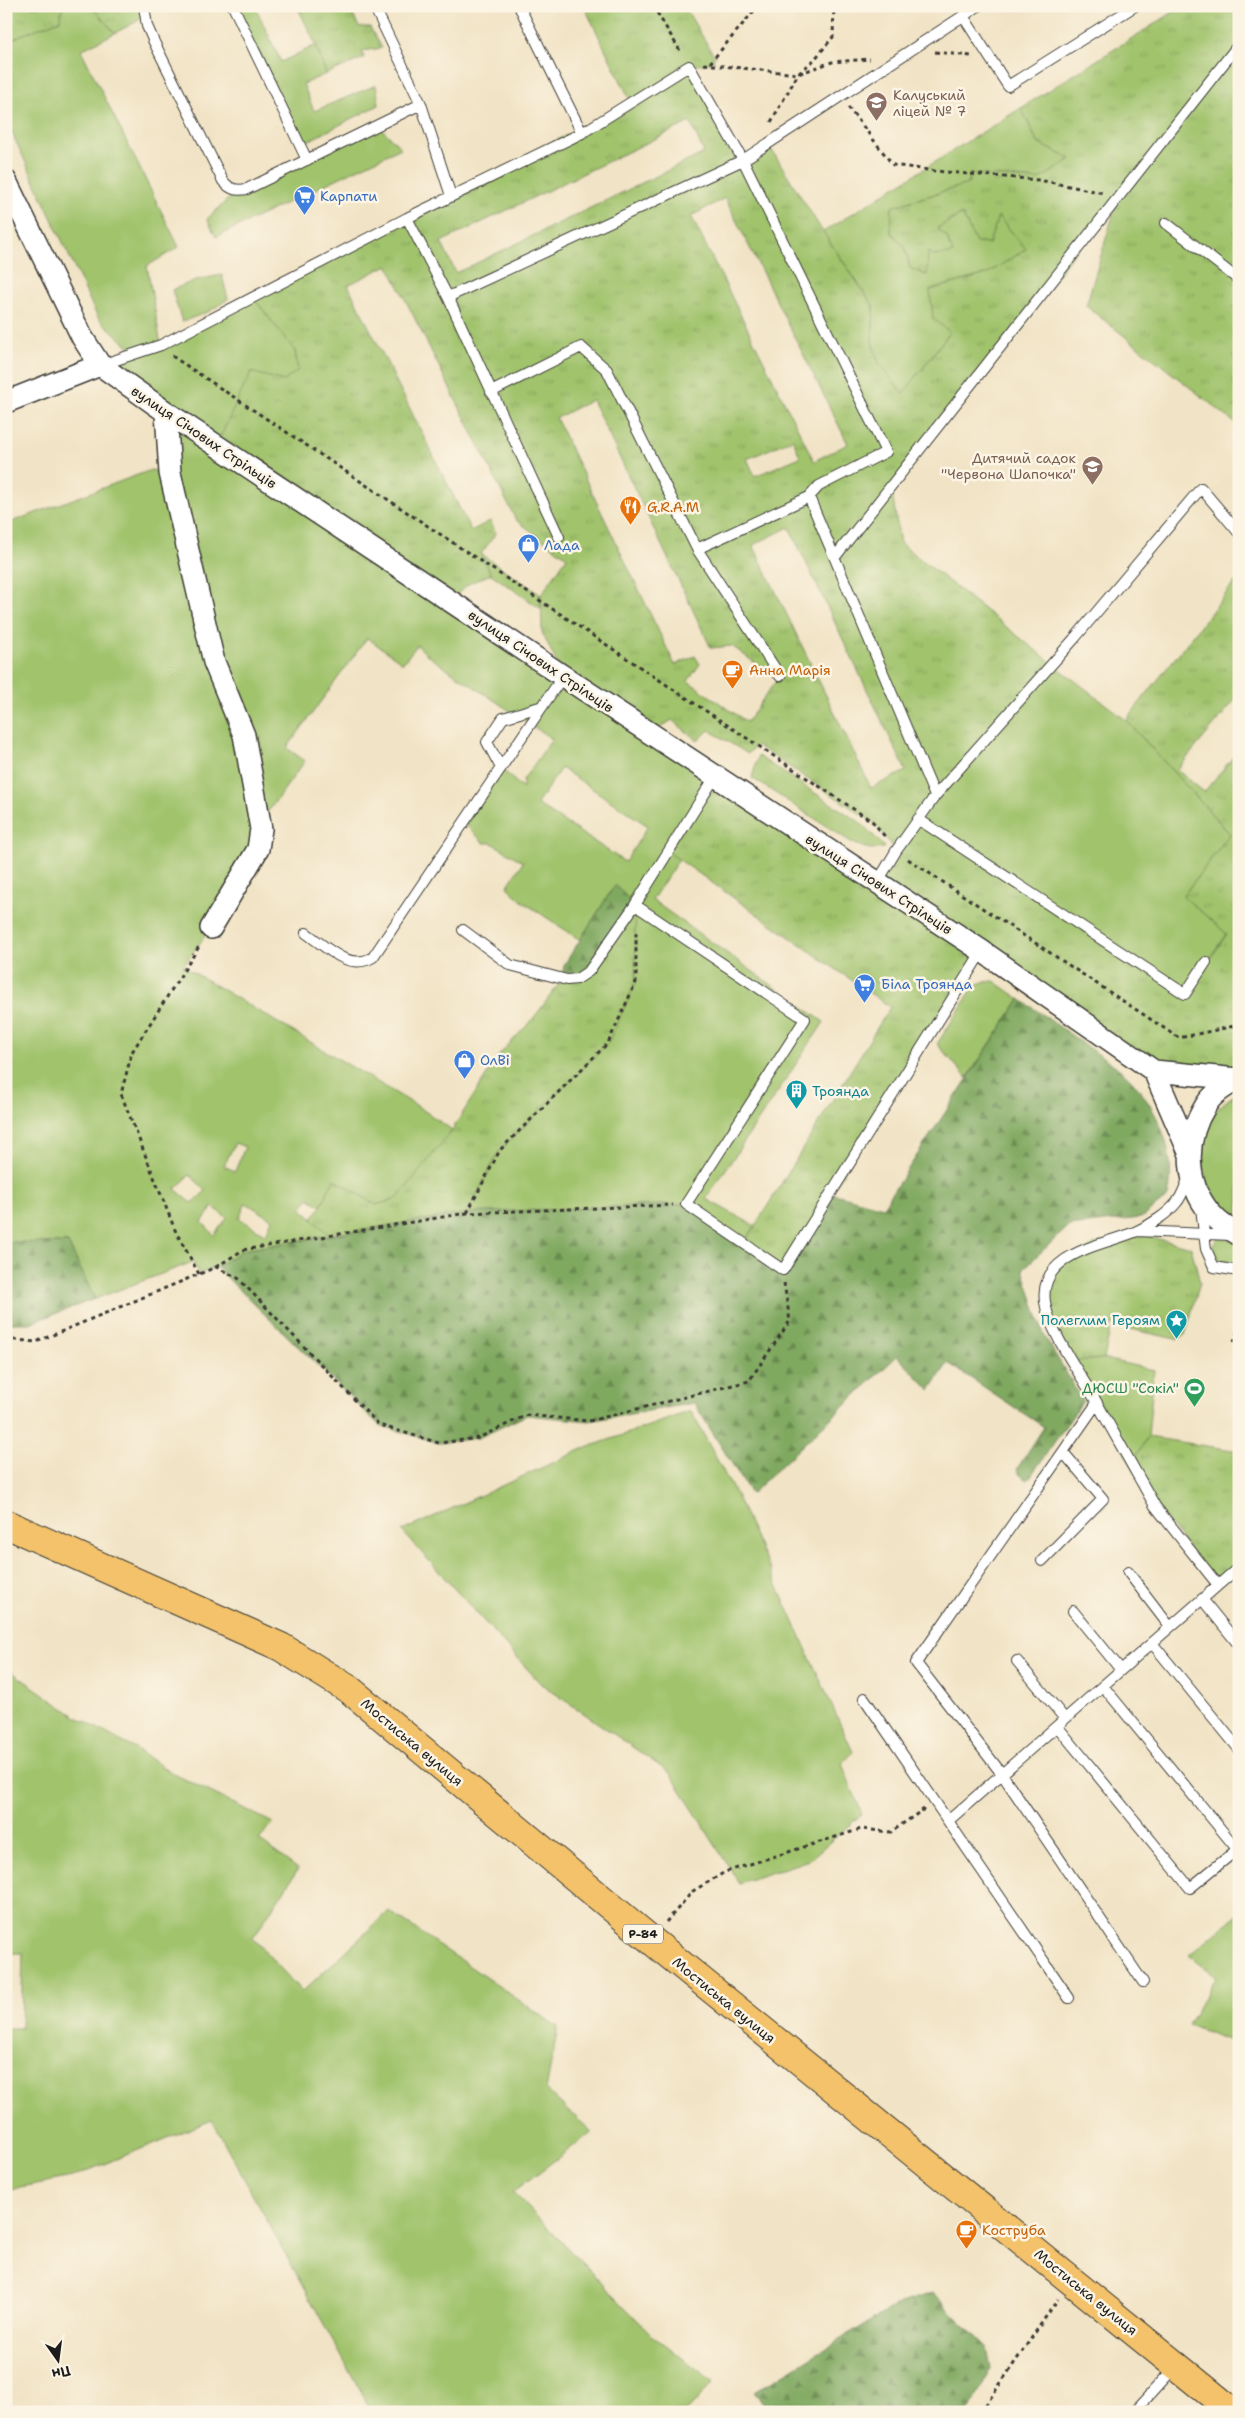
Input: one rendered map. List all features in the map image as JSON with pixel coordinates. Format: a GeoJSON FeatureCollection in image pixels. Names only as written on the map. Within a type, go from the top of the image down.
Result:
{"type":"FeatureCollection","features":[{"type":"Feature","properties":{"kind":"main road","name":"Мостиська вулиця"},"geometry":{"type":"LineString","coordinates":[[6,1524],[281,1647],[350,1690],[651,1940],[1176,2366],[1227,2407],[1237,2412]]}},
{"type":"Feature","properties":{"kind":"street","name":"вулиця Січових Стрільців"},"geometry":{"type":"LineString","coordinates":[[6,181],[82,337],[100,365],[166,412],[715,777],[982,951],[1154,1071],[1238,1079]]}},
{"type":"Feature","properties":{"kind":"street"},"geometry":{"type":"LineString","coordinates":[[6,402],[100,365]]}},
{"type":"Feature","properties":{"kind":"street"},"geometry":{"type":"LineString","coordinates":[[166,412],[170,473],[214,662],[244,735],[261,829],[258,849],[211,928]]}},
{"type":"Feature","properties":{"kind":"street"},"geometry":{"type":"LineString","coordinates":[[1154,1071],[1189,1152],[1191,1174],[1200,1199],[1217,1220],[1239,1235]]}},
{"type":"Feature","properties":{"kind":"street","name":"вулиця Січових Стрільців"},"geometry":{"type":"LineString","coordinates":[[1189,1152],[1193,1131],[1207,1104],[1218,1093],[1238,1079]]}},
{"type":"Feature","properties":{"kind":"lane"},"geometry":{"type":"LineString","coordinates":[[144,6],[147,26],[154,42],[222,181],[229,188],[238,191],[247,189],[421,104]]}},
{"type":"Feature","properties":{"kind":"lane"},"geometry":{"type":"LineString","coordinates":[[233,6],[307,160]]}},
{"type":"Feature","properties":{"kind":"lane"},"geometry":{"type":"LineString","coordinates":[[374,6],[421,104],[451,196]]}},
{"type":"Feature","properties":{"kind":"lane"},"geometry":{"type":"LineString","coordinates":[[519,6],[582,133]]}},
{"type":"Feature","properties":{"kind":"lane"},"geometry":{"type":"LineString","coordinates":[[448,297],[743,160],[978,6]]}},
{"type":"Feature","properties":{"kind":"lane"},"geometry":{"type":"LineString","coordinates":[[963,16],[1008,86],[1135,6]]}},
{"type":"Feature","properties":{"kind":"lane"},"geometry":{"type":"LineString","coordinates":[[835,557],[1239,44]]}},
{"type":"Feature","properties":{"kind":"lane"},"geometry":{"type":"LineString","coordinates":[[100,365],[161,345],[407,218],[582,133],[689,66],[743,160],[886,452],[818,486],[810,497],[697,549]]}},
{"type":"Feature","properties":{"kind":"lane"},"geometry":{"type":"LineString","coordinates":[[407,218],[448,297],[559,537]]}},
{"type":"Feature","properties":{"kind":"lane"},"geometry":{"type":"LineString","coordinates":[[1166,223],[1239,280]]}},
{"type":"Feature","properties":{"kind":"lane"},"geometry":{"type":"LineString","coordinates":[[491,392],[580,347],[607,370],[697,549],[780,676]]}},
{"type":"Feature","properties":{"kind":"lane"},"geometry":{"type":"LineString","coordinates":[[877,882],[896,851],[935,796],[1074,638],[1201,488],[1239,533]]}},
{"type":"Feature","properties":{"kind":"lane"},"geometry":{"type":"LineString","coordinates":[[810,497],[935,796]]}},
{"type":"Feature","properties":{"kind":"lane"},"geometry":{"type":"LineString","coordinates":[[306,934],[349,962],[362,962],[373,957],[563,676]]}},
{"type":"Feature","properties":{"kind":"lane"},"geometry":{"type":"LineString","coordinates":[[501,768],[487,742],[503,718],[543,706]]}},
{"type":"Feature","properties":{"kind":"lane"},"geometry":{"type":"LineString","coordinates":[[463,930],[510,965],[562,980],[572,980],[581,977],[588,971],[636,905],[715,777]]}},
{"type":"Feature","properties":{"kind":"lane"},"geometry":{"type":"LineString","coordinates":[[918,819],[1185,994],[1206,962]]}},
{"type":"Feature","properties":{"kind":"lane"},"geometry":{"type":"LineString","coordinates":[[636,905],[805,1019],[686,1204],[783,1270],[982,951]]}},
{"type":"Feature","properties":{"kind":"lane"},"geometry":{"type":"LineString","coordinates":[[1191,1174],[1178,1202],[1137,1231],[1097,1243],[1067,1258],[1052,1272],[1046,1289],[1045,1302],[1055,1329],[1155,1506],[1218,1585]]}},
{"type":"Feature","properties":{"kind":"lane"},"geometry":{"type":"LineString","coordinates":[[1200,1199],[1206,1249],[1214,1266],[1239,1271]]}},
{"type":"Feature","properties":{"kind":"lane"},"geometry":{"type":"LineString","coordinates":[[1137,1231],[1239,1235]]}},
{"type":"Feature","properties":{"kind":"lane"},"geometry":{"type":"LineString","coordinates":[[1097,1403],[916,1663],[1002,1774],[1143,1982]]}},
{"type":"Feature","properties":{"kind":"lane"},"geometry":{"type":"LineString","coordinates":[[1042,1561],[1103,1499],[1064,1452]]}},
{"type":"Feature","properties":{"kind":"lane"},"geometry":{"type":"LineString","coordinates":[[948,1821],[1239,1567]]}},
{"type":"Feature","properties":{"kind":"lane"},"geometry":{"type":"LineString","coordinates":[[1128,1572],[1170,1627]]}},
{"type":"Feature","properties":{"kind":"lane"},"geometry":{"type":"LineString","coordinates":[[1202,1599],[1239,1645]]}},
{"type":"Feature","properties":{"kind":"lane"},"geometry":{"type":"LineString","coordinates":[[1073,1611],[1121,1670]]}},
{"type":"Feature","properties":{"kind":"lane"},"geometry":{"type":"LineString","coordinates":[[1152,1643],[1239,1749]]}},
{"type":"Feature","properties":{"kind":"lane"},"geometry":{"type":"LineString","coordinates":[[1017,1661],[1061,1723],[1190,1888],[1238,1849],[1103,1686]]}},
{"type":"Feature","properties":{"kind":"lane"},"geometry":{"type":"LineString","coordinates":[[864,1698],[1069,1998]]}},
{"type":"Feature","properties":{"kind":"lane"},"geometry":{"type":"LineString","coordinates":[[1134,2412],[1176,2366]]}},
{"type":"Feature","properties":{"kind":"path"},"geometry":{"type":"LineString","coordinates":[[653,6],[689,66],[710,63],[798,74],[832,62],[872,58]]}},
{"type":"Feature","properties":{"kind":"path"},"geometry":{"type":"LineString","coordinates":[[710,63],[758,6]]}},
{"type":"Feature","properties":{"kind":"path"},"geometry":{"type":"LineString","coordinates":[[768,128],[798,74],[814,60],[833,37],[834,6]]}},
{"type":"Feature","properties":{"kind":"path"},"geometry":{"type":"LineString","coordinates":[[907,53],[923,51],[990,57]]}},
{"type":"Feature","properties":{"kind":"path"},"geometry":{"type":"LineString","coordinates":[[840,97],[893,165],[935,171],[1039,180],[1119,196]]}},
{"type":"Feature","properties":{"kind":"path"},"geometry":{"type":"LineString","coordinates":[[161,345],[169,354],[873,822],[896,851],[1179,1038],[1239,1025]]}},
{"type":"Feature","properties":{"kind":"path"},"geometry":{"type":"LineString","coordinates":[[467,1213],[500,1150],[608,1043],[636,982],[636,905]]}},
{"type":"Feature","properties":{"kind":"path"},"geometry":{"type":"LineString","coordinates":[[199,1274],[176,1230],[121,1094],[132,1052],[211,928]]}},
{"type":"Feature","properties":{"kind":"path"},"geometry":{"type":"LineString","coordinates":[[6,1339],[36,1342],[216,1267],[243,1250],[467,1213],[686,1204]]}},
{"type":"Feature","properties":{"kind":"path"},"geometry":{"type":"LineString","coordinates":[[216,1267],[238,1278],[379,1425],[439,1443],[478,1438],[527,1415],[589,1421],[749,1381],[790,1321],[783,1270]]}},
{"type":"Feature","properties":{"kind":"path"},"geometry":{"type":"LineString","coordinates":[[1234,1342],[1239,1326]]}},
{"type":"Feature","properties":{"kind":"path"},"geometry":{"type":"LineString","coordinates":[[651,1940],[692,1891],[726,1872],[861,1829],[891,1832],[925,1808],[948,1821]]}},
{"type":"Feature","properties":{"kind":"path"},"geometry":{"type":"LineString","coordinates":[[982,2412],[1071,2280]]}},
{"type":"Feature","properties":{"kind":"green space"},"geometry":{"type":"Polygon","coordinates":[[[6,6],[62,6],[60,20],[6,43],[6,6]]]}},
{"type":"Feature","properties":{"kind":"green space"},"geometry":{"type":"Polygon","coordinates":[[[62,6],[91,6],[115,33],[81,50],[179,247],[147,266],[161,345],[253,297],[295,351],[298,370],[216,445],[715,777],[679,859],[652,900],[824,1022],[706,1199],[755,1226],[744,1244],[686,1204],[467,1213],[500,1150],[608,1043],[615,885],[580,940],[522,901],[507,887],[523,862],[492,843],[484,843],[464,823],[501,768],[523,789],[523,780],[552,739],[431,658],[417,645],[403,663],[367,638],[287,748],[305,761],[267,813],[211,928],[183,966],[419,1107],[452,1130],[397,1200],[376,1205],[334,1179],[321,1206],[309,1198],[301,1208],[330,1235],[243,1250],[216,1267],[199,1274],[193,1262],[95,1299],[68,1243],[6,1242],[6,524],[151,470],[169,473],[166,412],[100,365],[136,353],[98,318],[6,120],[6,43],[59,20],[62,6]],[[561,768],[537,804],[625,862],[648,826],[561,768]],[[235,1143],[224,1166],[235,1171],[245,1147],[235,1143]],[[190,1175],[175,1189],[192,1203],[206,1191],[190,1175]],[[246,1203],[239,1218],[266,1235],[272,1219],[246,1203]],[[213,1207],[202,1222],[214,1235],[227,1218],[213,1207]]]}},
{"type":"Feature","properties":{"kind":"green space"},"geometry":{"type":"Polygon","coordinates":[[[91,6],[144,6],[145,17],[115,33],[91,6]]]}},
{"type":"Feature","properties":{"kind":"green space"},"geometry":{"type":"Polygon","coordinates":[[[233,6],[255,6],[281,62],[316,45],[326,74],[303,84],[314,111],[376,85],[379,105],[300,145],[233,6]]]}},
{"type":"Feature","properties":{"kind":"green space"},"geometry":{"type":"Polygon","coordinates":[[[297,6],[335,6],[334,12],[350,9],[359,27],[370,27],[382,48],[362,51],[364,58],[326,74],[316,45],[297,6]]]}},
{"type":"Feature","properties":{"kind":"green space"},"geometry":{"type":"Polygon","coordinates":[[[584,6],[684,6],[715,57],[710,63],[690,66],[743,160],[768,144],[823,232],[874,307],[872,342],[879,363],[903,394],[950,332],[933,319],[930,290],[987,274],[1026,249],[998,216],[989,244],[976,243],[962,214],[937,228],[947,237],[953,253],[936,256],[928,252],[927,275],[910,268],[905,247],[891,232],[892,207],[968,184],[971,174],[1039,180],[1071,159],[1038,143],[1021,108],[1183,6],[1239,6],[1239,426],[1086,306],[1118,198],[891,486],[900,543],[1052,663],[918,819],[1185,994],[1227,934],[1183,896],[1230,834],[1126,720],[1239,577],[1239,695],[1177,770],[1204,792],[1239,750],[1239,937],[1235,941],[1239,944],[1239,1079],[1154,1071],[981,953],[783,1270],[744,1244],[890,1007],[668,852],[715,777],[877,882],[896,851],[873,822],[756,745],[748,754],[709,730],[698,741],[672,720],[651,734],[563,676],[542,632],[541,595],[567,557],[516,520],[388,265],[348,285],[471,531],[490,521],[496,533],[481,554],[491,574],[470,583],[449,601],[216,446],[251,372],[284,381],[298,370],[295,351],[253,297],[631,102],[584,6]],[[690,122],[441,242],[456,273],[704,153],[690,122]],[[725,198],[691,216],[814,461],[848,444],[725,198]],[[592,400],[556,418],[675,665],[695,656],[700,664],[688,681],[747,722],[777,679],[732,646],[711,648],[592,400]],[[793,439],[747,459],[755,476],[800,457],[793,439]],[[789,527],[753,545],[871,788],[906,771],[789,527]]]}},
{"type":"Feature","properties":{"kind":"green space"},"geometry":{"type":"Polygon","coordinates":[[[1021,108],[1038,143],[1071,159],[1039,180],[971,174],[968,184],[892,207],[891,232],[905,247],[910,268],[926,275],[927,252],[937,228],[963,214],[998,216],[1027,249],[987,274],[930,290],[950,332],[903,395],[879,363],[872,342],[874,307],[823,232],[1021,108]]]}},
{"type":"Feature","properties":{"kind":"green space"},"geometry":{"type":"Polygon","coordinates":[[[378,125],[401,148],[216,237],[207,219],[237,191],[378,125]]]}},
{"type":"Feature","properties":{"kind":"green space"},"geometry":{"type":"Polygon","coordinates":[[[222,275],[228,299],[210,311],[182,322],[172,290],[196,280],[222,275]]]}},
{"type":"Feature","properties":{"kind":"green space"},"geometry":{"type":"Polygon","coordinates":[[[481,554],[541,595],[540,608],[491,574],[481,554]]]}},
{"type":"Feature","properties":{"kind":"green space"},"geometry":{"type":"Polygon","coordinates":[[[1052,663],[1126,720],[1230,834],[1183,896],[1227,933],[1185,994],[918,819],[1052,663]]]}},
{"type":"Feature","properties":{"kind":"green space"},"geometry":{"type":"Polygon","coordinates":[[[758,756],[861,823],[885,847],[871,849],[851,842],[752,778],[758,756]]]}},
{"type":"Feature","properties":{"kind":"green space"},"geometry":{"type":"Polygon","coordinates":[[[615,885],[635,905],[589,971],[562,980],[564,965],[615,885]]]}},
{"type":"Feature","properties":{"kind":"green space"},"geometry":{"type":"Polygon","coordinates":[[[635,905],[636,982],[608,1043],[500,1150],[467,1213],[330,1235],[312,1219],[321,1206],[334,1179],[376,1205],[397,1199],[452,1130],[500,1054],[532,1020],[562,980],[577,979],[635,905]]]}},
{"type":"Feature","properties":{"kind":"green space"},"geometry":{"type":"Polygon","coordinates":[[[994,981],[1020,999],[967,1078],[937,1044],[975,985],[994,981]]]}},
{"type":"Feature","properties":{"kind":"green space"},"geometry":{"type":"Polygon","coordinates":[[[1020,999],[1113,1064],[1134,1083],[1159,1122],[1168,1151],[1170,1166],[1168,1197],[1141,1218],[1069,1226],[1023,1269],[1044,1335],[1083,1401],[1028,1480],[1020,1475],[1017,1469],[1044,1427],[948,1363],[930,1390],[897,1356],[751,1494],[694,1403],[589,1421],[527,1415],[478,1438],[439,1443],[379,1425],[216,1267],[243,1250],[467,1213],[686,1204],[783,1270],[831,1193],[883,1207],[1020,999]]]}},
{"type":"Feature","properties":{"kind":"green space"},"geometry":{"type":"Polygon","coordinates":[[[1239,1092],[1239,1219],[1220,1202],[1208,1182],[1204,1170],[1203,1146],[1215,1111],[1239,1092]]]}},
{"type":"Feature","properties":{"kind":"green space"},"geometry":{"type":"Polygon","coordinates":[[[1143,1235],[1191,1247],[1200,1283],[1185,1335],[1176,1339],[1111,1325],[1104,1359],[1073,1361],[1045,1302],[1052,1272],[1095,1244],[1143,1235]]]}},
{"type":"Feature","properties":{"kind":"green space"},"geometry":{"type":"Polygon","coordinates":[[[1218,1237],[1239,1243],[1239,1266],[1219,1261],[1211,1249],[1218,1237]]]}},
{"type":"Feature","properties":{"kind":"green space"},"geometry":{"type":"Polygon","coordinates":[[[6,1242],[68,1243],[95,1299],[30,1323],[6,1323],[6,1242]]]}},
{"type":"Feature","properties":{"kind":"green space"},"geometry":{"type":"Polygon","coordinates":[[[1104,1359],[1154,1370],[1148,1437],[1131,1464],[1073,1361],[1104,1359]]]}},
{"type":"Feature","properties":{"kind":"green space"},"geometry":{"type":"Polygon","coordinates":[[[691,1411],[737,1497],[853,1752],[842,1764],[862,1814],[809,1860],[739,1883],[670,1773],[540,1683],[402,1531],[583,1449],[691,1411]]]}},
{"type":"Feature","properties":{"kind":"green space"},"geometry":{"type":"Polygon","coordinates":[[[1148,1437],[1239,1451],[1239,1567],[1218,1585],[1155,1506],[1131,1464],[1148,1437]]]}},
{"type":"Feature","properties":{"kind":"green space"},"geometry":{"type":"Polygon","coordinates":[[[6,1668],[75,1716],[132,1747],[174,1774],[273,1823],[259,1840],[298,1869],[253,1938],[302,1992],[389,1911],[558,2027],[546,2090],[592,2132],[513,2192],[652,2335],[714,2382],[686,2412],[372,2412],[212,2120],[72,2177],[6,2190],[6,2028],[21,2028],[23,1953],[6,1953],[6,1668]]]}},
{"type":"Feature","properties":{"kind":"green space"},"geometry":{"type":"Polygon","coordinates":[[[1239,1913],[1239,2044],[1188,2025],[1216,1977],[1189,1955],[1239,1913]]]}},
{"type":"Feature","properties":{"kind":"green space"},"geometry":{"type":"Polygon","coordinates":[[[933,2293],[987,2347],[991,2368],[970,2412],[771,2412],[754,2392],[900,2303],[933,2293]]]}},
{"type":"Feature","properties":{"kind":"place","name":"Калуський ліцей № 7"},"geometry":{"type":"Point","coordinates":[877,122]}},
{"type":"Feature","properties":{"kind":"place","name":"Карпати"},"geometry":{"type":"Point","coordinates":[304,215]}},
{"type":"Feature","properties":{"kind":"place","name":"Дитячий садок \"Червона Шапочка\""},"geometry":{"type":"Point","coordinates":[1092,485]}},
{"type":"Feature","properties":{"kind":"place","name":"G.R.A.M"},"geometry":{"type":"Point","coordinates":[631,526]}},
{"type":"Feature","properties":{"kind":"place","name":"Лада"},"geometry":{"type":"Point","coordinates":[528,564]}},
{"type":"Feature","properties":{"kind":"place","name":"Анна Марія"},"geometry":{"type":"Point","coordinates":[733,689]}},
{"type":"Feature","properties":{"kind":"place","name":"Біла Троянда"},"geometry":{"type":"Point","coordinates":[865,1003]}},
{"type":"Feature","properties":{"kind":"place","name":"ОлВі"},"geometry":{"type":"Point","coordinates":[464,1079]}},
{"type":"Feature","properties":{"kind":"place","name":"Троянда"},"geometry":{"type":"Point","coordinates":[796,1110]}},
{"type":"Feature","properties":{"kind":"place","name":"Полеглим Героям"},"geometry":{"type":"Point","coordinates":[1176,1339]}},
{"type":"Feature","properties":{"kind":"place","name":"ДЮСШ \"Сокіл\""},"geometry":{"type":"Point","coordinates":[1195,1407]}},
{"type":"Feature","properties":{"kind":"place","name":"Коструба"},"geometry":{"type":"Point","coordinates":[966,2249]}}]}
